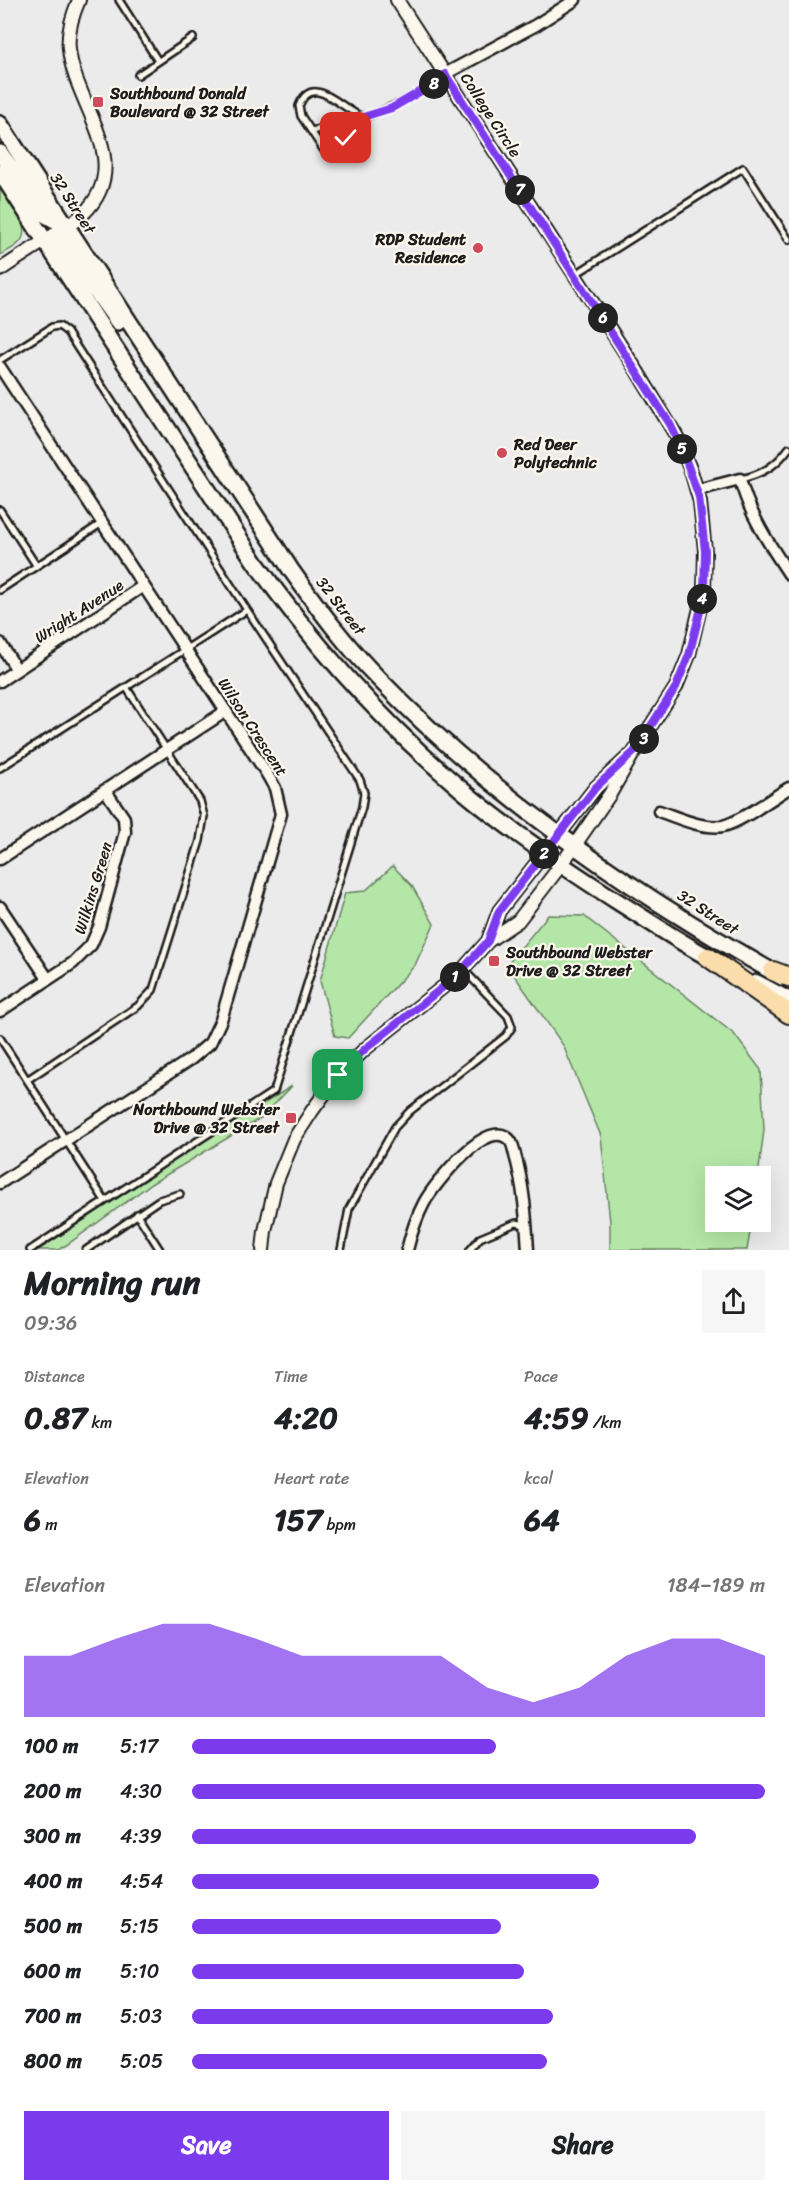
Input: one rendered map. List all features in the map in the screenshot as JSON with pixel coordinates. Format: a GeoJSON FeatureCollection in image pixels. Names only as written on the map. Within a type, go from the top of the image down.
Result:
{"type":"FeatureCollection","features":[{"type":"Feature","properties":{"kind":"highway"},"geometry":{"type":"LineString","coordinates":[[708,957],[789,1014]]}},
{"type":"Feature","properties":{"kind":"main road","name":"32 Street"},"geometry":{"type":"LineString","coordinates":[[0,124],[285,562],[346,643],[378,678],[465,760],[559,835],[718,941],[784,976]]}},
{"type":"Feature","properties":{"kind":"main road"},"geometry":{"type":"LineString","coordinates":[[0,153],[44,214],[66,226]]}},
{"type":"Feature","properties":{"kind":"main road"},"geometry":{"type":"LineString","coordinates":[[0,172],[255,562],[313,639],[374,707],[462,790],[545,854],[708,957],[789,1000]]}},
{"type":"Feature","properties":{"kind":"main road"},"geometry":{"type":"LineString","coordinates":[[45,241],[56,240],[62,244],[114,316],[165,376]]}},
{"type":"Feature","properties":{"kind":"street"},"geometry":{"type":"LineString","coordinates":[[0,270],[79,218],[98,194],[105,173],[103,148],[70,57],[69,30],[79,0]]}},
{"type":"Feature","properties":{"kind":"street","name":"College Circle"},"geometry":{"type":"LineString","coordinates":[[397,0],[670,424],[697,490],[705,551],[704,591],[700,612],[689,655],[676,687],[610,794],[561,865],[518,921],[488,941]]}},
{"type":"Feature","properties":{"kind":"street","name":"College Circle"},"geometry":{"type":"LineString","coordinates":[[445,74],[536,26],[575,0]]}},
{"type":"Feature","properties":{"kind":"street","name":"Wilson Crescent"},"geometry":{"type":"LineString","coordinates":[[0,367],[271,781],[278,797],[280,814],[218,1029],[210,1043],[197,1055],[2,1179]]}},
{"type":"Feature","properties":{"kind":"street"},"geometry":{"type":"LineString","coordinates":[[697,490],[740,479],[746,500],[789,574]]}},
{"type":"Feature","properties":{"kind":"street","name":"Wright Avenue"},"geometry":{"type":"LineString","coordinates":[[0,681],[143,586]]}},
{"type":"Feature","properties":{"kind":"street"},"geometry":{"type":"LineString","coordinates":[[0,643],[17,670]]}},
{"type":"Feature","properties":{"kind":"street"},"geometry":{"type":"LineString","coordinates":[[0,859],[226,711]]}},
{"type":"Feature","properties":{"kind":"street","name":"College Circle"},"geometry":{"type":"LineString","coordinates":[[488,941],[499,911],[596,787],[634,752]]}},
{"type":"Feature","properties":{"kind":"street"},"geometry":{"type":"LineString","coordinates":[[659,811],[704,825],[723,826],[789,788]]}},
{"type":"Feature","properties":{"kind":"street","name":"Wilkins Green"},"geometry":{"type":"LineString","coordinates":[[0,1011],[85,953],[95,937],[125,832],[124,818],[105,790]]}},
{"type":"Feature","properties":{"kind":"street"},"geometry":{"type":"LineString","coordinates":[[0,907],[48,979]]}},
{"type":"Feature","properties":{"kind":"street"},"geometry":{"type":"LineString","coordinates":[[263,1250],[276,1183],[294,1139],[338,1075],[365,1049],[463,969],[488,941]]}},
{"type":"Feature","properties":{"kind":"street"},"geometry":{"type":"LineString","coordinates":[[407,1250],[425,1202],[441,1178],[478,1142],[486,1136],[495,1134],[504,1136],[511,1142],[520,1173],[528,1250]]}},
{"type":"Feature","properties":{"kind":"lane"},"geometry":{"type":"LineString","coordinates":[[119,0],[158,61]]}},
{"type":"Feature","properties":{"kind":"lane"},"geometry":{"type":"LineString","coordinates":[[138,75],[193,38]]}},
{"type":"Feature","properties":{"kind":"lane"},"geometry":{"type":"LineString","coordinates":[[363,117],[351,112],[325,93],[315,92],[303,98],[299,106],[301,116],[326,153],[332,154],[343,147],[348,132],[363,117],[392,108],[435,83],[445,74]]}},
{"type":"Feature","properties":{"kind":"lane"},"geometry":{"type":"LineString","coordinates":[[311,131],[356,122]]}},
{"type":"Feature","properties":{"kind":"lane"},"geometry":{"type":"LineString","coordinates":[[574,275],[742,168],[789,240]]}},
{"type":"Feature","properties":{"kind":"lane"},"geometry":{"type":"LineString","coordinates":[[0,360],[51,327],[59,326],[68,332],[247,610],[360,780],[364,793],[362,807],[274,1091],[30,1250]]}},
{"type":"Feature","properties":{"kind":"lane"},"geometry":{"type":"LineString","coordinates":[[740,479],[767,470],[789,448]]}},
{"type":"Feature","properties":{"kind":"lane"},"geometry":{"type":"LineString","coordinates":[[0,510],[36,565]]}},
{"type":"Feature","properties":{"kind":"lane"},"geometry":{"type":"LineString","coordinates":[[0,590],[102,523]]}},
{"type":"Feature","properties":{"kind":"lane"},"geometry":{"type":"LineString","coordinates":[[0,768],[247,610]]}},
{"type":"Feature","properties":{"kind":"lane"},"geometry":{"type":"LineString","coordinates":[[27,1080],[138,1006],[153,990],[200,841],[204,816],[200,801],[126,687]]}},
{"type":"Feature","properties":{"kind":"lane"},"geometry":{"type":"LineString","coordinates":[[341,1250],[349,1209],[395,1127],[410,1111],[506,1036],[512,1027],[508,1016],[463,969]]}},
{"type":"Feature","properties":{"kind":"lane"},"geometry":{"type":"LineString","coordinates":[[0,1038],[105,1201]]}},
{"type":"Feature","properties":{"kind":"lane"},"geometry":{"type":"LineString","coordinates":[[86,1250],[159,1200],[180,1194]]}},
{"type":"Feature","properties":{"kind":"lane"},"geometry":{"type":"LineString","coordinates":[[136,1214],[160,1250]]}},
{"type":"Feature","properties":{"kind":"lane"},"geometry":{"type":"LineString","coordinates":[[470,1250],[480,1238],[516,1223],[526,1225]]}},
{"type":"Feature","properties":{"kind":"green space"},"geometry":{"type":"Polygon","coordinates":[[[0,187],[22,221],[24,229],[20,242],[0,255],[0,187]]]}},
{"type":"Feature","properties":{"kind":"green space"},"geometry":{"type":"Polygon","coordinates":[[[393,866],[412,886],[434,924],[415,965],[348,1038],[335,1036],[320,981],[345,893],[365,891],[393,866]]]}},
{"type":"Feature","properties":{"kind":"green space"},"geometry":{"type":"Polygon","coordinates":[[[548,915],[584,916],[734,1034],[761,1070],[764,1130],[759,1166],[705,1166],[705,1232],[750,1232],[747,1250],[610,1250],[610,1222],[601,1136],[563,1045],[507,965],[548,915]]]}},
{"type":"Feature","properties":{"kind":"green space"},"geometry":{"type":"Polygon","coordinates":[[[292,1086],[261,1118],[151,1184],[68,1244],[58,1250],[38,1250],[191,1149],[292,1086]]]}},
{"type":"Feature","properties":{"kind":"place","name":"Southbound Donald Boulevard @ 32 Street"},"geometry":{"type":"Point","coordinates":[98,102]}},
{"type":"Feature","properties":{"kind":"place","name":"RDP Student Residence"},"geometry":{"type":"Point","coordinates":[478,248]}},
{"type":"Feature","properties":{"kind":"place","name":"Red Deer Polytechnic"},"geometry":{"type":"Point","coordinates":[502,453]}},
{"type":"Feature","properties":{"kind":"place","name":"Southbound Webster Drive @ 32 Street"},"geometry":{"type":"Point","coordinates":[494,961]}},
{"type":"Feature","properties":{"kind":"place","name":"Northbound Webster Drive @ 32 Street"},"geometry":{"type":"Point","coordinates":[291,1118]}},
{"type":"Feature","properties":{"kind":"route"},"geometry":{"type":"LineString","coordinates":[[338,1075],[365,1049],[457,976],[488,941],[499,911],[596,787],[634,752],[648,733],[676,687],[689,655],[700,612],[705,571],[704,533],[699,497],[691,471],[670,424],[445,74],[435,83],[392,108],[363,117],[354,124],[346,138]]}}]}
